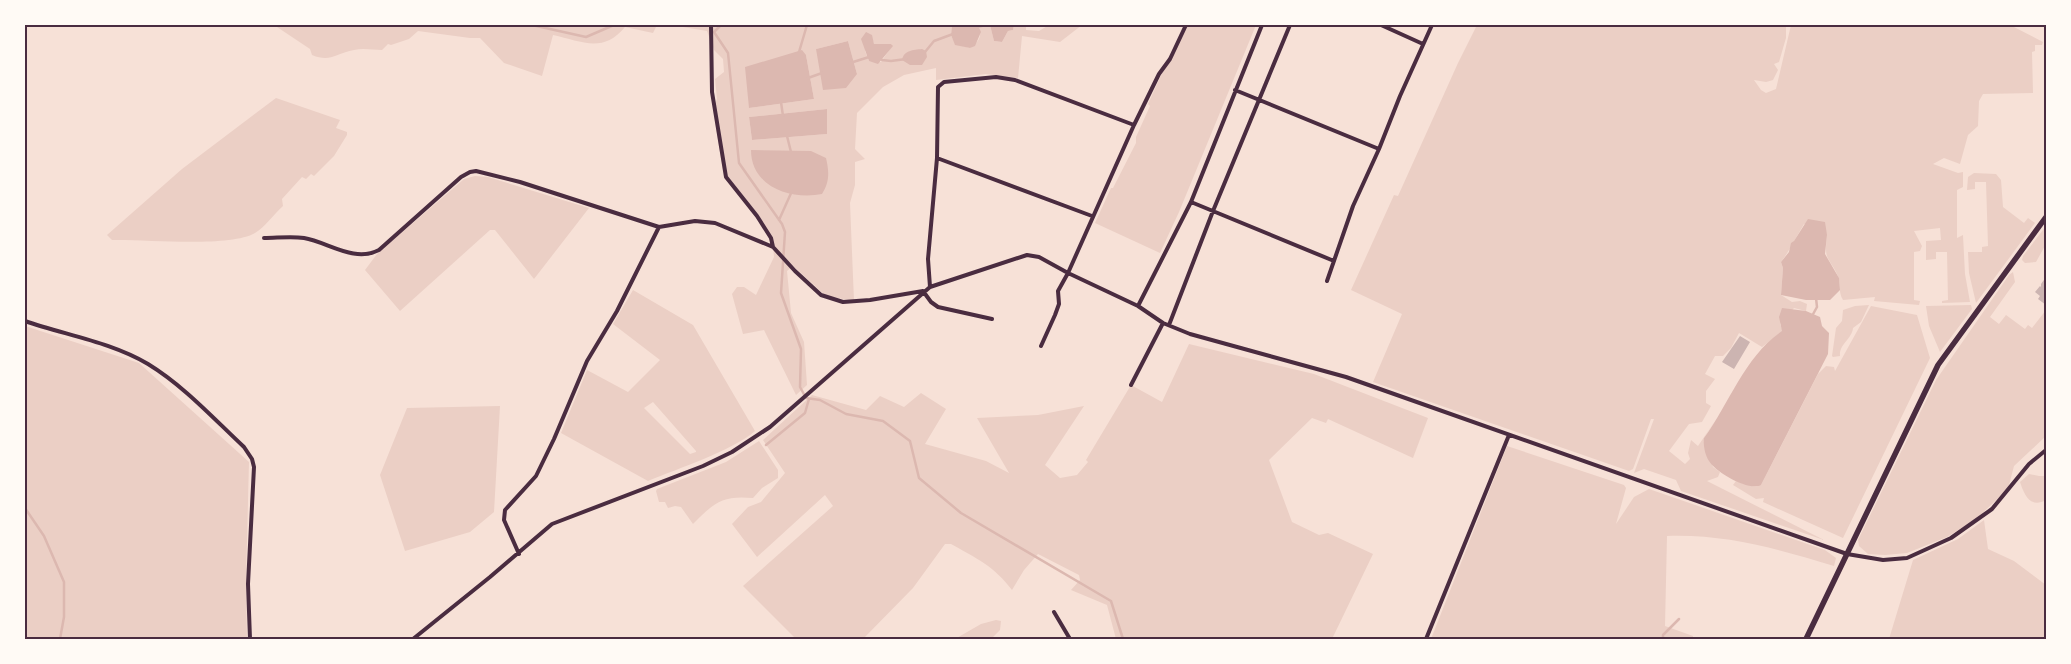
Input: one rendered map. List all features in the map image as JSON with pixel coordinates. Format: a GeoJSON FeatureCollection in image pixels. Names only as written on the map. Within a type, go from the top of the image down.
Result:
{"type":"FeatureCollection","features":[{"type":"Feature","properties":{"kind":"main road"},"geometry":{"type":"LineString","coordinates":[[1806,639],[1938,364],[2046,217]]}},
{"type":"Feature","properties":{"kind":"street"},"geometry":{"type":"LineString","coordinates":[[711,25],[712,92],[726,177],[771,238],[773,247]]}},
{"type":"Feature","properties":{"kind":"street"},"geometry":{"type":"LineString","coordinates":[[1041,346],[1059,304],[1058,291],[1068,273],[1134,125],[1186,25]]}},
{"type":"Feature","properties":{"kind":"street"},"geometry":{"type":"LineString","coordinates":[[1138,306],[1191,202],[1262,25]]}},
{"type":"Feature","properties":{"kind":"street"},"geometry":{"type":"LineString","coordinates":[[1169,325],[1213,211],[1290,25]]}},
{"type":"Feature","properties":{"kind":"street"},"geometry":{"type":"LineString","coordinates":[[1381,25],[1423,44]]}},
{"type":"Feature","properties":{"kind":"street"},"geometry":{"type":"LineString","coordinates":[[1327,281],[1353,206],[1432,25]]}},
{"type":"Feature","properties":{"kind":"street"},"geometry":{"type":"LineString","coordinates":[[930,287],[928,259],[937,158],[938,87],[944,82],[996,77],[1014,80],[1134,125]]}},
{"type":"Feature","properties":{"kind":"street"},"geometry":{"type":"LineString","coordinates":[[1235,90],[1379,149]]}},
{"type":"Feature","properties":{"kind":"street"},"geometry":{"type":"LineString","coordinates":[[937,158],[1092,216]]}},
{"type":"Feature","properties":{"kind":"street"},"geometry":{"type":"LineString","coordinates":[[264,238],[303,238],[343,251],[362,255],[371,254],[379,250],[461,177],[476,171],[520,182],[659,227],[695,221],[715,223],[773,247],[821,295],[842,302],[870,300],[923,291]]}},
{"type":"Feature","properties":{"kind":"street"},"geometry":{"type":"LineString","coordinates":[[1191,202],[1334,261]]}},
{"type":"Feature","properties":{"kind":"street"},"geometry":{"type":"LineString","coordinates":[[518,554],[504,520],[505,510],[536,476],[587,362],[617,311],[659,227]]}},
{"type":"Feature","properties":{"kind":"street"},"geometry":{"type":"LineString","coordinates":[[413,639],[518,554],[543,530],[562,518],[658,483],[725,455],[766,431],[923,291],[1027,255],[1039,257],[1138,306],[1163,323],[1190,334],[1346,377],[1847,554],[1883,560],[1907,558],[1951,538],[1992,509],[2029,464],[2046,450]]}},
{"type":"Feature","properties":{"kind":"street"},"geometry":{"type":"LineString","coordinates":[[923,291],[931,302],[938,307],[992,319]]}},
{"type":"Feature","properties":{"kind":"street"},"geometry":{"type":"LineString","coordinates":[[25,321],[123,352],[148,364],[172,381],[244,447],[252,459],[254,467],[248,584],[250,639]]}},
{"type":"Feature","properties":{"kind":"street"},"geometry":{"type":"LineString","coordinates":[[1131,386],[1163,323]]}},
{"type":"Feature","properties":{"kind":"street"},"geometry":{"type":"LineString","coordinates":[[1426,639],[1509,435]]}},
{"type":"Feature","properties":{"kind":"street"},"geometry":{"type":"LineString","coordinates":[[1054,612],[1070,639]]}},
{"type":"Feature","properties":{"kind":"shaded area"},"geometry":{"type":"Polygon","coordinates":[[[274,25],[657,25],[653,33],[625,27],[617,35],[600,43],[582,42],[553,35],[542,76],[504,63],[480,38],[418,31],[409,39],[391,45],[388,44],[382,50],[357,49],[324,58],[312,55],[310,49],[274,25]]]}},
{"type":"Feature","properties":{"kind":"shaded area"},"geometry":{"type":"Polygon","coordinates":[[[671,25],[952,25],[951,35],[955,44],[970,48],[979,38],[978,25],[990,25],[994,41],[1002,42],[1008,31],[1013,30],[1014,25],[1026,25],[1026,30],[1039,31],[1049,25],[1082,25],[1060,42],[1022,36],[1018,78],[986,74],[936,80],[936,68],[904,75],[883,87],[857,113],[855,149],[865,159],[855,162],[855,185],[850,203],[854,301],[826,296],[793,266],[787,271],[791,313],[804,342],[807,385],[796,395],[764,330],[743,334],[732,294],[737,287],[744,287],[756,295],[774,257],[773,246],[761,224],[724,177],[713,109],[717,99],[715,79],[724,72],[723,59],[714,50],[707,31],[671,25]],[[871,35],[865,51],[869,61],[881,62],[892,46],[891,44],[874,44],[871,35]],[[848,41],[816,49],[857,74],[848,41]],[[806,55],[749,108],[814,99],[806,55]],[[827,109],[749,117],[752,140],[827,134],[827,109]]]}},
{"type":"Feature","properties":{"kind":"shaded area"},"geometry":{"type":"Polygon","coordinates":[[[952,25],[978,25],[981,32],[975,46],[970,48],[955,45],[951,35],[952,25]]]}},
{"type":"Feature","properties":{"kind":"shaded area"},"geometry":{"type":"Polygon","coordinates":[[[990,25],[1014,25],[1013,30],[1008,31],[1002,42],[994,41],[990,25]]]}},
{"type":"Feature","properties":{"kind":"shaded area"},"geometry":{"type":"Polygon","coordinates":[[[1188,25],[1256,25],[1179,212],[1160,253],[1095,223],[1111,188],[1113,188],[1136,143],[1136,137],[1150,106],[1148,104],[1163,71],[1188,25]]]}},
{"type":"Feature","properties":{"kind":"shaded area"},"geometry":{"type":"Polygon","coordinates":[[[1477,25],[1786,25],[1786,38],[1779,62],[1774,64],[1778,70],[1773,80],[1766,82],[1754,80],[1761,90],[1766,93],[1776,89],[1791,25],[2005,25],[2006,27],[2012,26],[2043,42],[2042,45],[2035,45],[2035,51],[2032,52],[2033,93],[1983,94],[1979,101],[1978,126],[1968,135],[1960,164],[1944,158],[1933,164],[1958,173],[1963,172],[1963,187],[1957,190],[1957,238],[1963,235],[1965,274],[1970,302],[1942,303],[1942,301],[1948,300],[1947,252],[1936,252],[1936,259],[1926,260],[1926,241],[1941,240],[1940,228],[1914,231],[1922,246],[1920,251],[1914,252],[1914,300],[1920,301],[1919,305],[1874,301],[1875,297],[1843,300],[1838,276],[1828,258],[1826,250],[1827,235],[1804,224],[1781,262],[1783,268],[1781,295],[1792,302],[1800,301],[1807,304],[1806,311],[1794,308],[1780,324],[1783,331],[1762,347],[1739,333],[1731,348],[1723,356],[1715,356],[1705,374],[1715,379],[1706,391],[1706,403],[1711,406],[1702,422],[1689,424],[1669,451],[1685,464],[1690,459],[1688,453],[1691,440],[1698,446],[1715,421],[1704,438],[1713,467],[1720,472],[1718,477],[1707,481],[1824,540],[1681,491],[1676,480],[1644,469],[1634,473],[1654,419],[1651,419],[1633,469],[1629,471],[1373,382],[1402,314],[1351,290],[1394,195],[1398,196],[1477,25]]]}},
{"type":"Feature","properties":{"kind":"shaded area"},"geometry":{"type":"Polygon","coordinates":[[[866,32],[872,35],[874,44],[891,44],[893,46],[878,64],[869,61],[861,39],[866,32]]]}},
{"type":"Feature","properties":{"kind":"shaded area"},"geometry":{"type":"Polygon","coordinates":[[[848,41],[857,74],[846,88],[823,90],[816,49],[848,41]]]}},
{"type":"Feature","properties":{"kind":"shaded area"},"geometry":{"type":"Polygon","coordinates":[[[922,49],[926,51],[927,57],[922,65],[910,65],[902,60],[907,52],[922,49]]]}},
{"type":"Feature","properties":{"kind":"shaded area"},"geometry":{"type":"Polygon","coordinates":[[[802,50],[806,55],[814,99],[749,108],[745,67],[802,50]]]}},
{"type":"Feature","properties":{"kind":"shaded area"},"geometry":{"type":"Polygon","coordinates":[[[276,98],[340,120],[336,128],[347,132],[347,135],[334,156],[314,176],[311,174],[306,179],[302,177],[282,199],[283,206],[259,230],[243,238],[207,242],[112,240],[107,235],[182,169],[276,98]]]}},
{"type":"Feature","properties":{"kind":"shaded area"},"geometry":{"type":"Polygon","coordinates":[[[827,109],[827,134],[752,140],[749,117],[827,109]]]}},
{"type":"Feature","properties":{"kind":"shaded area"},"geometry":{"type":"Polygon","coordinates":[[[751,150],[811,151],[826,158],[828,176],[825,190],[822,194],[798,195],[775,188],[765,182],[758,173],[753,163],[751,150]]]}},
{"type":"Feature","properties":{"kind":"shaded area"},"geometry":{"type":"Polygon","coordinates":[[[1974,173],[1996,174],[2001,180],[2003,207],[2024,223],[2028,218],[2035,223],[1976,303],[1969,273],[1968,252],[1982,252],[1982,247],[1988,246],[1986,182],[1975,182],[1975,189],[1967,190],[1968,177],[1974,173]]]}},
{"type":"Feature","properties":{"kind":"shaded area"},"geometry":{"type":"Polygon","coordinates":[[[475,176],[488,177],[589,208],[534,279],[495,230],[490,230],[400,311],[365,270],[377,254],[464,179],[475,176]]]}},
{"type":"Feature","properties":{"kind":"shaded area"},"geometry":{"type":"Polygon","coordinates":[[[1808,219],[1825,222],[1827,235],[1825,254],[1839,278],[1840,290],[1830,300],[1806,300],[1781,295],[1783,268],[1781,262],[1789,252],[1791,243],[1808,219]]]}},
{"type":"Feature","properties":{"kind":"shaded area"},"geometry":{"type":"Polygon","coordinates":[[[2046,226],[2046,244],[2036,262],[2025,263],[2022,260],[2023,256],[2046,226]]]}},
{"type":"Feature","properties":{"kind":"shaded area"},"geometry":{"type":"Polygon","coordinates":[[[2013,272],[2015,282],[1990,317],[1999,324],[2006,315],[2025,329],[2028,325],[2032,328],[2046,310],[2046,436],[2014,466],[2008,489],[1976,519],[1947,537],[1907,553],[1868,554],[1859,546],[1858,540],[1936,380],[2009,275],[2013,272]]]}},
{"type":"Feature","properties":{"kind":"shaded area"},"geometry":{"type":"Polygon","coordinates":[[[633,290],[693,325],[755,431],[718,453],[648,481],[561,433],[587,370],[628,392],[660,360],[613,324],[633,290]],[[653,402],[644,408],[690,454],[696,451],[653,402]]]}},
{"type":"Feature","properties":{"kind":"shaded area"},"geometry":{"type":"Polygon","coordinates":[[[1869,305],[1861,322],[1853,328],[1841,348],[1840,356],[1833,357],[1836,328],[1842,321],[1843,310],[1855,306],[1869,305]]]}},
{"type":"Feature","properties":{"kind":"shaded area"},"geometry":{"type":"Polygon","coordinates":[[[1971,305],[1972,309],[1940,352],[1929,326],[1926,306],[1971,305]]]}},
{"type":"Feature","properties":{"kind":"shaded area"},"geometry":{"type":"Polygon","coordinates":[[[1871,306],[1917,315],[1930,358],[1843,538],[1763,502],[1764,498],[1756,499],[1733,485],[1736,481],[1755,487],[1761,485],[1818,374],[1826,366],[1834,367],[1835,371],[1871,306]]]}},
{"type":"Feature","properties":{"kind":"shaded area"},"geometry":{"type":"Polygon","coordinates":[[[1782,308],[1806,311],[1820,317],[1822,326],[1829,333],[1828,354],[1761,485],[1749,486],[1733,480],[1713,465],[1705,453],[1704,438],[1748,366],[1769,341],[1782,331],[1779,317],[1782,308]]]}},
{"type":"Feature","properties":{"kind":"shaded area"},"geometry":{"type":"Polygon","coordinates":[[[25,326],[139,363],[249,462],[246,581],[247,639],[25,639],[25,326]]]}},
{"type":"Feature","properties":{"kind":"shaded area"},"geometry":{"type":"Polygon","coordinates":[[[1189,344],[1314,374],[1428,418],[1413,458],[1328,419],[1326,423],[1312,418],[1269,460],[1292,522],[1319,535],[1328,533],[1373,554],[1332,639],[1116,639],[1107,605],[1071,590],[1080,580],[1079,575],[1038,554],[1024,570],[1012,590],[998,575],[977,558],[951,544],[945,544],[913,588],[863,639],[796,639],[743,586],[833,506],[825,495],[757,557],[732,524],[748,507],[761,502],[785,473],[763,440],[812,395],[866,410],[880,396],[904,407],[921,393],[946,409],[925,444],[986,461],[1009,473],[977,418],[1038,415],[1084,406],[1045,465],[1060,478],[1077,475],[1088,462],[1086,460],[1131,385],[1162,402],[1189,344]]]}},
{"type":"Feature","properties":{"kind":"shaded area"},"geometry":{"type":"Polygon","coordinates":[[[500,406],[494,512],[470,532],[405,551],[380,475],[407,408],[500,406]]]}},
{"type":"Feature","properties":{"kind":"shaded area"},"geometry":{"type":"Polygon","coordinates":[[[759,441],[778,470],[778,478],[762,488],[753,498],[742,497],[719,502],[693,524],[681,507],[668,508],[665,502],[659,502],[657,489],[726,462],[759,441]]]}},
{"type":"Feature","properties":{"kind":"shaded area"},"geometry":{"type":"Polygon","coordinates":[[[1507,446],[1624,485],[1626,488],[1616,524],[1634,497],[1649,489],[1825,550],[1836,558],[1834,566],[1731,540],[1710,537],[1667,536],[1665,626],[1693,636],[1693,639],[1431,639],[1507,446]]]}},
{"type":"Feature","properties":{"kind":"shaded area"},"geometry":{"type":"Polygon","coordinates":[[[2029,474],[2046,476],[2046,500],[2036,503],[2026,495],[2020,482],[2029,474]]]}},
{"type":"Feature","properties":{"kind":"shaded area"},"geometry":{"type":"Polygon","coordinates":[[[1984,520],[1988,549],[2014,561],[2046,585],[2046,639],[1889,639],[1913,560],[1958,539],[1984,520]]]}},
{"type":"Feature","properties":{"kind":"shaded area"},"geometry":{"type":"Polygon","coordinates":[[[996,620],[1001,621],[1000,630],[991,639],[955,639],[981,624],[996,620]]]}},
{"type":"Feature","properties":{"kind":"building"},"geometry":{"type":"Polygon","coordinates":[[[2046,277],[2046,305],[2038,299],[2040,296],[2035,292],[2041,287],[2046,277]]]}},
{"type":"Feature","properties":{"kind":"building"},"geometry":{"type":"Polygon","coordinates":[[[1740,336],[1750,342],[1734,369],[1722,362],[1740,336]]]}},
{"type":"Feature","properties":{"kind":"waterway"},"geometry":{"type":"LineString","coordinates":[[365,25],[376,25]]}},
{"type":"Feature","properties":{"kind":"waterway"},"geometry":{"type":"LineString","coordinates":[[532,25],[586,37],[614,25]]}},
{"type":"Feature","properties":{"kind":"waterway"},"geometry":{"type":"LineString","coordinates":[[721,25],[714,32],[728,53],[739,163],[782,224],[785,232],[781,293],[801,349],[800,387],[806,398],[820,400],[846,414],[883,421],[910,441],[919,478],[961,513],[1111,601],[1123,639]]}},
{"type":"Feature","properties":{"kind":"waterway"},"geometry":{"type":"LineString","coordinates":[[799,52],[807,25]]}},
{"type":"Feature","properties":{"kind":"waterway"},"geometry":{"type":"LineString","coordinates":[[977,27],[986,25]]}},
{"type":"Feature","properties":{"kind":"waterway"},"geometry":{"type":"LineString","coordinates":[[925,52],[934,41],[953,34]]}},
{"type":"Feature","properties":{"kind":"waterway"},"geometry":{"type":"LineString","coordinates":[[850,63],[869,57]]}},
{"type":"Feature","properties":{"kind":"waterway"},"geometry":{"type":"LineString","coordinates":[[882,60],[906,59]]}},
{"type":"Feature","properties":{"kind":"waterway"},"geometry":{"type":"LineString","coordinates":[[808,78],[822,73]]}},
{"type":"Feature","properties":{"kind":"waterway"},"geometry":{"type":"LineString","coordinates":[[781,102],[783,116]]}},
{"type":"Feature","properties":{"kind":"waterway"},"geometry":{"type":"LineString","coordinates":[[787,136],[791,152]]}},
{"type":"Feature","properties":{"kind":"waterway"},"geometry":{"type":"LineString","coordinates":[[779,220],[792,191]]}},
{"type":"Feature","properties":{"kind":"waterway"},"geometry":{"type":"LineString","coordinates":[[1812,316],[1817,307],[1816,298]]}},
{"type":"Feature","properties":{"kind":"waterway"},"geometry":{"type":"LineString","coordinates":[[766,445],[805,413],[809,399]]}},
{"type":"Feature","properties":{"kind":"waterway"},"geometry":{"type":"LineString","coordinates":[[25,508],[44,536],[64,582],[64,617],[60,639]]}},
{"type":"Feature","properties":{"kind":"waterway"},"geometry":{"type":"LineString","coordinates":[[1663,639],[1663,635],[1679,619]]}}]}
